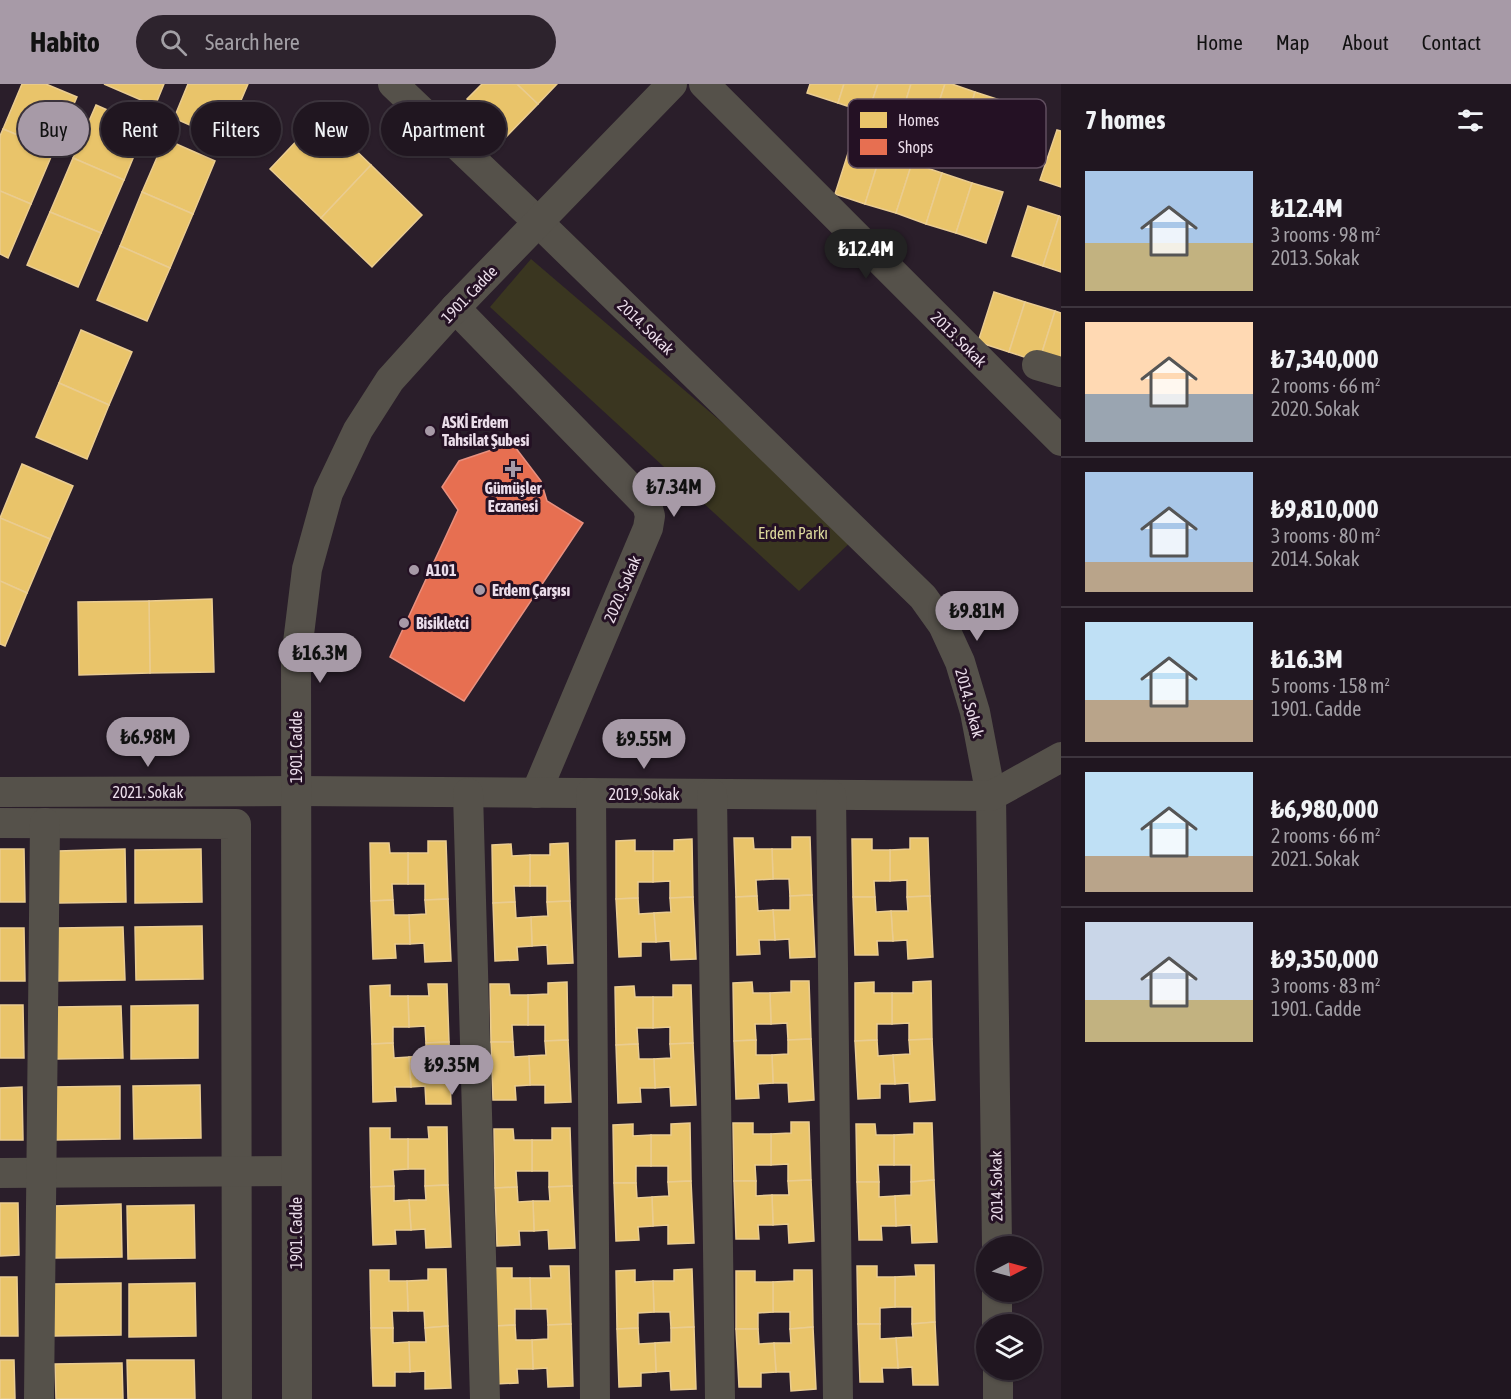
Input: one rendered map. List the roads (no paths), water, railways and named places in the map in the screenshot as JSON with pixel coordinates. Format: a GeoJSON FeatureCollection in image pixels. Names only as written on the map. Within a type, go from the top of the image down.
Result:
{"type":"FeatureCollection","features":[{"type":"Feature","properties":{"kind":"street","name":"2014. Sokak"},"geometry":{"type":"LineString","coordinates":[[393,84],[923,597],[943,625],[960,662],[975,712],[991,796],[997,1236]]}},
{"type":"Feature","properties":{"kind":"street","name":"1901. Cadde"},"geometry":{"type":"LineString","coordinates":[[297,1399],[296,659],[307,569],[328,493],[358,430],[390,380],[455,308],[672,84]]}},
{"type":"Feature","properties":{"kind":"street","name":"2013. Sokak"},"geometry":{"type":"LineString","coordinates":[[704,84],[1061,441]]}},
{"type":"Feature","properties":{"kind":"street","name":"2020. Sokak"},"geometry":{"type":"LineString","coordinates":[[455,308],[647,505],[650,516],[648,528],[536,793]]}},
{"type":"Feature","properties":{"kind":"street"},"geometry":{"type":"LineString","coordinates":[[991,796],[1061,757]]}},
{"type":"Feature","properties":{"kind":"street","name":"2019. Sokak"},"geometry":{"type":"LineString","coordinates":[[296,791],[991,796]]}},
{"type":"Feature","properties":{"kind":"street","name":"2021. Sokak"},"geometry":{"type":"LineString","coordinates":[[0,792],[296,791]]}},
{"type":"Feature","properties":{"kind":"street"},"geometry":{"type":"LineString","coordinates":[[468,793],[484,1399]]}},
{"type":"Feature","properties":{"kind":"street"},"geometry":{"type":"LineString","coordinates":[[591,793],[595,1399]]}},
{"type":"Feature","properties":{"kind":"street"},"geometry":{"type":"LineString","coordinates":[[712,794],[720,1399]]}},
{"type":"Feature","properties":{"kind":"street"},"geometry":{"type":"LineString","coordinates":[[831,795],[838,1399]]}},
{"type":"Feature","properties":{"kind":"street"},"geometry":{"type":"LineString","coordinates":[[0,823],[236,824],[237,1399]]}},
{"type":"Feature","properties":{"kind":"street"},"geometry":{"type":"LineString","coordinates":[[39,1399],[45,824]]}},
{"type":"Feature","properties":{"kind":"street"},"geometry":{"type":"LineString","coordinates":[[0,1173],[296,1171]]}},
{"type":"Feature","properties":{"kind":"street"},"geometry":{"type":"LineString","coordinates":[[998,1380],[998,1399]]}},
{"type":"Feature","properties":{"kind":"place","name":"ASKİ Erdem Tahsilat Şubesi"},"geometry":{"type":"Point","coordinates":[430,431]}},
{"type":"Feature","properties":{"kind":"place","name":"Gümüşler Eczanesi"},"geometry":{"type":"Point","coordinates":[513,469]}},
{"type":"Feature","properties":{"kind":"place","name":"A101"},"geometry":{"type":"Point","coordinates":[414,570]}},
{"type":"Feature","properties":{"kind":"place","name":"Erdem Çarşısı"},"geometry":{"type":"Point","coordinates":[480,590]}},
{"type":"Feature","properties":{"kind":"place","name":"Bisikletci"},"geometry":{"type":"Point","coordinates":[404,623]}},
{"type":"Feature","properties":{"kind":"park label","name":"Erdem Parkı"},"geometry":{"type":"Point","coordinates":[793,533]}}]}
